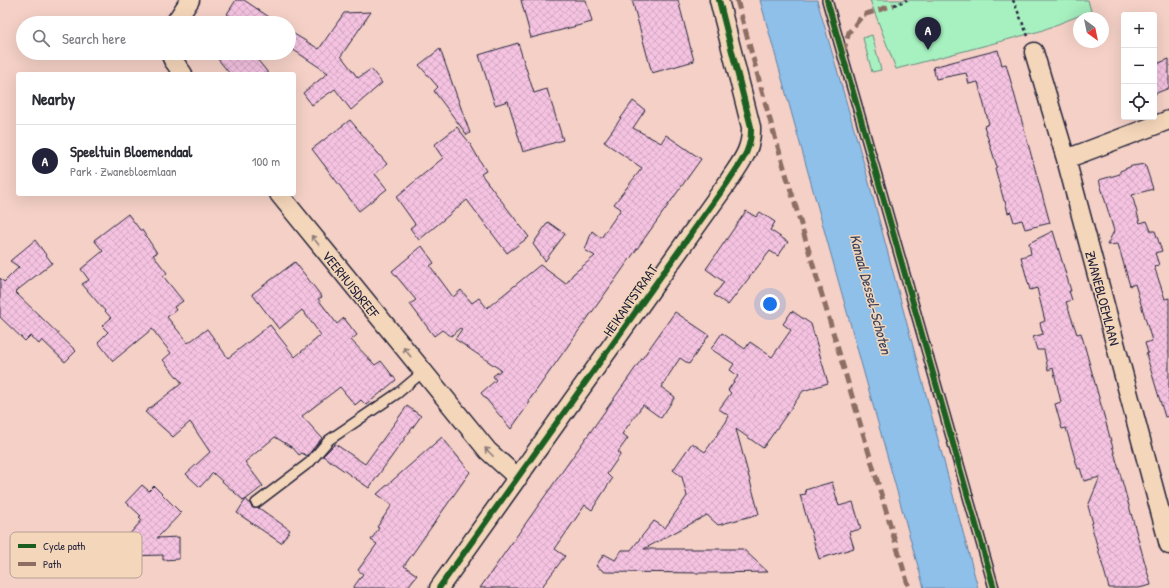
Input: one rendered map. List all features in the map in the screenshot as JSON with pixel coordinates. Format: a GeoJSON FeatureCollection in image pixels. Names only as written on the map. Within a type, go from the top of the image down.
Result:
{"type":"FeatureCollection","features":[{"type":"Feature","properties":{"kind":"street"},"geometry":{"type":"LineString","coordinates":[[180,16],[190,0]]}},
{"type":"Feature","properties":{"kind":"street","name":"HEIKANTSTRAAT"},"geometry":{"type":"LineString","coordinates":[[439,588],[728,182],[751,141],[751,127],[719,0]]}},
{"type":"Feature","properties":{"kind":"street","name":"ZWANEBLOEMLAAN"},"geometry":{"type":"LineString","coordinates":[[1034,52],[1066,159],[1169,545]]}},
{"type":"Feature","properties":{"kind":"street"},"geometry":{"type":"LineString","coordinates":[[173,60],[182,72]]}},
{"type":"Feature","properties":{"kind":"street"},"geometry":{"type":"LineString","coordinates":[[1066,159],[1169,120]]}},
{"type":"Feature","properties":{"kind":"street","name":"VEERHUISDREEF"},"geometry":{"type":"LineString","coordinates":[[281,196],[488,451],[518,478]]}},
{"type":"Feature","properties":{"kind":"lane"},"geometry":{"type":"LineString","coordinates":[[827,0],[994,588]]}},
{"type":"Feature","properties":{"kind":"lane"},"geometry":{"type":"LineString","coordinates":[[256,503],[310,462],[329,440],[398,394],[424,372]]}},
{"type":"Feature","properties":{"kind":"path"},"geometry":{"type":"LineString","coordinates":[[894,5],[907,0]]}},
{"type":"Feature","properties":{"kind":"path"},"geometry":{"type":"LineString","coordinates":[[1013,0],[1034,52]]}},
{"type":"Feature","properties":{"kind":"green space"},"geometry":{"type":"Polygon","coordinates":[[[870,0],[1088,0],[1091,11],[1073,12],[1073,18],[1040,31],[896,69],[870,0]]]}},
{"type":"Feature","properties":{"kind":"green space"},"geometry":{"type":"Polygon","coordinates":[[[872,35],[881,70],[872,72],[863,38],[872,35]]]}},
{"type":"Feature","properties":{"kind":"water","name":"Kanaal Dessel-Schoten"},"geometry":{"type":"Polygon","coordinates":[[[760,0],[817,0],[864,164],[978,588],[924,588],[760,0]]]}},
{"type":"Feature","properties":{"kind":"building"},"geometry":{"type":"Polygon","coordinates":[[[236,0],[244,0],[268,16],[230,16],[227,14],[236,0]]]}},
{"type":"Feature","properties":{"kind":"building"},"geometry":{"type":"Polygon","coordinates":[[[521,0],[586,0],[592,22],[531,38],[521,0]]]}},
{"type":"Feature","properties":{"kind":"building"},"geometry":{"type":"Polygon","coordinates":[[[632,0],[678,0],[694,61],[652,73],[632,0]]]}},
{"type":"Feature","properties":{"kind":"building"},"geometry":{"type":"Polygon","coordinates":[[[371,12],[341,56],[358,78],[371,69],[382,83],[351,110],[335,89],[312,105],[303,93],[328,73],[296,52],[296,35],[319,49],[344,13],[371,12]]]}},
{"type":"Feature","properties":{"kind":"building"},"geometry":{"type":"Polygon","coordinates":[[[518,43],[534,93],[547,89],[563,140],[523,152],[508,101],[495,105],[479,55],[518,43]]]}},
{"type":"Feature","properties":{"kind":"building"},"geometry":{"type":"Polygon","coordinates":[[[440,49],[470,133],[467,135],[434,91],[438,87],[419,65],[440,49]]]}},
{"type":"Feature","properties":{"kind":"building"},"geometry":{"type":"Polygon","coordinates":[[[998,50],[1002,65],[1006,64],[1050,223],[1025,229],[1022,220],[1014,222],[1011,212],[1008,213],[1004,201],[995,168],[997,167],[984,126],[989,124],[978,82],[969,84],[966,73],[936,79],[933,67],[998,50]]]}},
{"type":"Feature","properties":{"kind":"building"},"geometry":{"type":"Polygon","coordinates":[[[1169,59],[1169,88],[1157,93],[1157,84],[1157,64],[1169,59]]]}},
{"type":"Feature","properties":{"kind":"building"},"geometry":{"type":"Polygon","coordinates":[[[219,60],[258,60],[267,72],[228,72],[219,60]]]}},
{"type":"Feature","properties":{"kind":"building"},"geometry":{"type":"Polygon","coordinates":[[[633,101],[645,110],[633,128],[661,143],[666,135],[701,159],[528,402],[530,402],[511,429],[481,393],[496,380],[493,376],[501,370],[455,339],[462,329],[460,328],[451,336],[442,330],[434,336],[410,304],[416,300],[392,271],[422,246],[434,263],[430,266],[453,297],[461,290],[472,303],[479,298],[487,308],[540,265],[566,284],[573,274],[595,256],[585,250],[592,231],[601,238],[621,209],[614,204],[642,168],[604,142],[633,101]]]}},
{"type":"Feature","properties":{"kind":"building"},"geometry":{"type":"Polygon","coordinates":[[[350,120],[387,164],[375,174],[387,189],[359,211],[312,149],[350,120]]]}},
{"type":"Feature","properties":{"kind":"building"},"geometry":{"type":"Polygon","coordinates":[[[457,127],[469,142],[486,171],[481,174],[529,237],[507,253],[467,200],[419,240],[410,228],[415,224],[396,197],[443,158],[434,145],[457,127]]]}},
{"type":"Feature","properties":{"kind":"building"},"geometry":{"type":"Polygon","coordinates":[[[1145,164],[1153,189],[1132,195],[1140,223],[1147,221],[1151,231],[1155,231],[1162,251],[1155,253],[1159,265],[1154,266],[1165,299],[1169,298],[1169,416],[1165,417],[1146,354],[1148,353],[1145,343],[1152,341],[1135,284],[1130,286],[1118,244],[1107,245],[1114,231],[1099,180],[1120,174],[1120,171],[1132,166],[1145,164]]]}},
{"type":"Feature","properties":{"kind":"building"},"geometry":{"type":"Polygon","coordinates":[[[746,211],[756,217],[760,212],[775,222],[770,230],[788,242],[778,256],[770,251],[728,305],[714,295],[724,282],[706,269],[746,211]]]}},
{"type":"Feature","properties":{"kind":"building"},"geometry":{"type":"Polygon","coordinates":[[[128,214],[140,230],[142,230],[157,253],[153,255],[167,273],[163,276],[183,301],[174,307],[176,310],[167,317],[188,343],[207,329],[228,358],[270,325],[295,357],[321,335],[302,310],[279,329],[252,294],[295,262],[322,297],[318,299],[337,324],[344,318],[357,335],[351,340],[375,365],[381,361],[396,380],[366,405],[361,400],[355,405],[340,387],[302,416],[322,438],[307,456],[302,453],[299,455],[293,448],[275,437],[245,462],[263,486],[244,501],[213,473],[200,487],[186,474],[210,452],[190,422],[173,437],[145,412],[182,383],[163,360],[171,353],[152,329],[113,361],[98,342],[108,332],[102,326],[111,318],[82,284],[89,280],[81,269],[103,251],[94,240],[128,214]]]}},
{"type":"Feature","properties":{"kind":"building"},"geometry":{"type":"Polygon","coordinates":[[[548,222],[565,234],[545,261],[533,244],[548,222]]]}},
{"type":"Feature","properties":{"kind":"building"},"geometry":{"type":"Polygon","coordinates":[[[1053,231],[1071,291],[1069,291],[1072,300],[1066,302],[1077,334],[1081,333],[1151,585],[1139,588],[1109,588],[1091,524],[1093,523],[1088,506],[1100,477],[1084,481],[1080,468],[1078,469],[1066,428],[1062,429],[1055,404],[1061,402],[1053,368],[1048,370],[1044,350],[1037,350],[1033,337],[1043,334],[1040,323],[1045,321],[1037,288],[1030,290],[1021,257],[1031,254],[1029,243],[1053,231]]]}},
{"type":"Feature","properties":{"kind":"building"},"geometry":{"type":"Polygon","coordinates":[[[35,240],[52,263],[15,292],[76,351],[65,362],[42,340],[39,344],[30,336],[25,341],[0,317],[0,278],[4,282],[19,267],[10,261],[35,240]]]}},
{"type":"Feature","properties":{"kind":"building"},"geometry":{"type":"Polygon","coordinates":[[[792,311],[811,324],[828,383],[803,391],[763,448],[736,429],[759,514],[718,525],[707,515],[644,549],[743,549],[768,572],[605,572],[596,566],[604,554],[615,560],[622,550],[631,550],[654,521],[665,528],[687,496],[682,477],[673,470],[692,443],[705,452],[726,422],[729,416],[719,409],[731,393],[728,390],[738,376],[730,370],[734,364],[711,349],[722,333],[745,349],[750,342],[772,357],[791,330],[783,324],[792,311]]]}},
{"type":"Feature","properties":{"kind":"building"},"geometry":{"type":"Polygon","coordinates":[[[675,312],[709,335],[689,364],[680,358],[661,387],[675,397],[661,418],[643,405],[622,434],[628,438],[618,452],[621,454],[607,474],[612,479],[592,510],[585,505],[555,549],[565,556],[541,588],[480,588],[675,312]]]}},
{"type":"Feature","properties":{"kind":"building"},"geometry":{"type":"Polygon","coordinates":[[[407,406],[421,416],[369,488],[323,456],[335,444],[365,464],[407,406]]]}},
{"type":"Feature","properties":{"kind":"building"},"geometry":{"type":"Polygon","coordinates":[[[442,437],[470,472],[404,566],[417,575],[407,588],[353,588],[363,574],[358,570],[377,544],[371,540],[379,528],[377,527],[392,505],[377,494],[442,437]]]}},
{"type":"Feature","properties":{"kind":"building"},"geometry":{"type":"Polygon","coordinates":[[[832,482],[839,506],[853,502],[861,529],[849,532],[854,548],[819,559],[800,495],[806,494],[805,490],[832,482]]]}},
{"type":"Feature","properties":{"kind":"building"},"geometry":{"type":"Polygon","coordinates":[[[142,485],[149,491],[154,486],[181,513],[157,538],[179,537],[179,559],[163,560],[163,555],[142,556],[142,532],[132,532],[142,520],[139,517],[141,516],[126,502],[142,485]]]}},
{"type":"Feature","properties":{"kind":"building"},"geometry":{"type":"Polygon","coordinates":[[[246,499],[253,508],[259,508],[290,530],[281,543],[237,513],[246,499]]]}},
{"type":"Feature","properties":{"kind":"marked path"},"geometry":{"type":"LineString","coordinates":[[737,0],[770,120],[909,588]]}},
{"type":"Feature","properties":{"kind":"marked path"},"geometry":{"type":"LineString","coordinates":[[843,53],[849,32],[863,15],[894,5]]}},
{"type":"Feature","properties":{"kind":"cycle path"},"geometry":{"type":"LineString","coordinates":[[439,588],[741,163],[750,143],[751,127],[719,0]]}},
{"type":"Feature","properties":{"kind":"cycle path"},"geometry":{"type":"LineString","coordinates":[[827,0],[994,588]]}},
{"type":"Feature","properties":{"kind":"place","name":"Speeltuin Bloemendaal"},"geometry":{"type":"Point","coordinates":[928,50]}}]}
